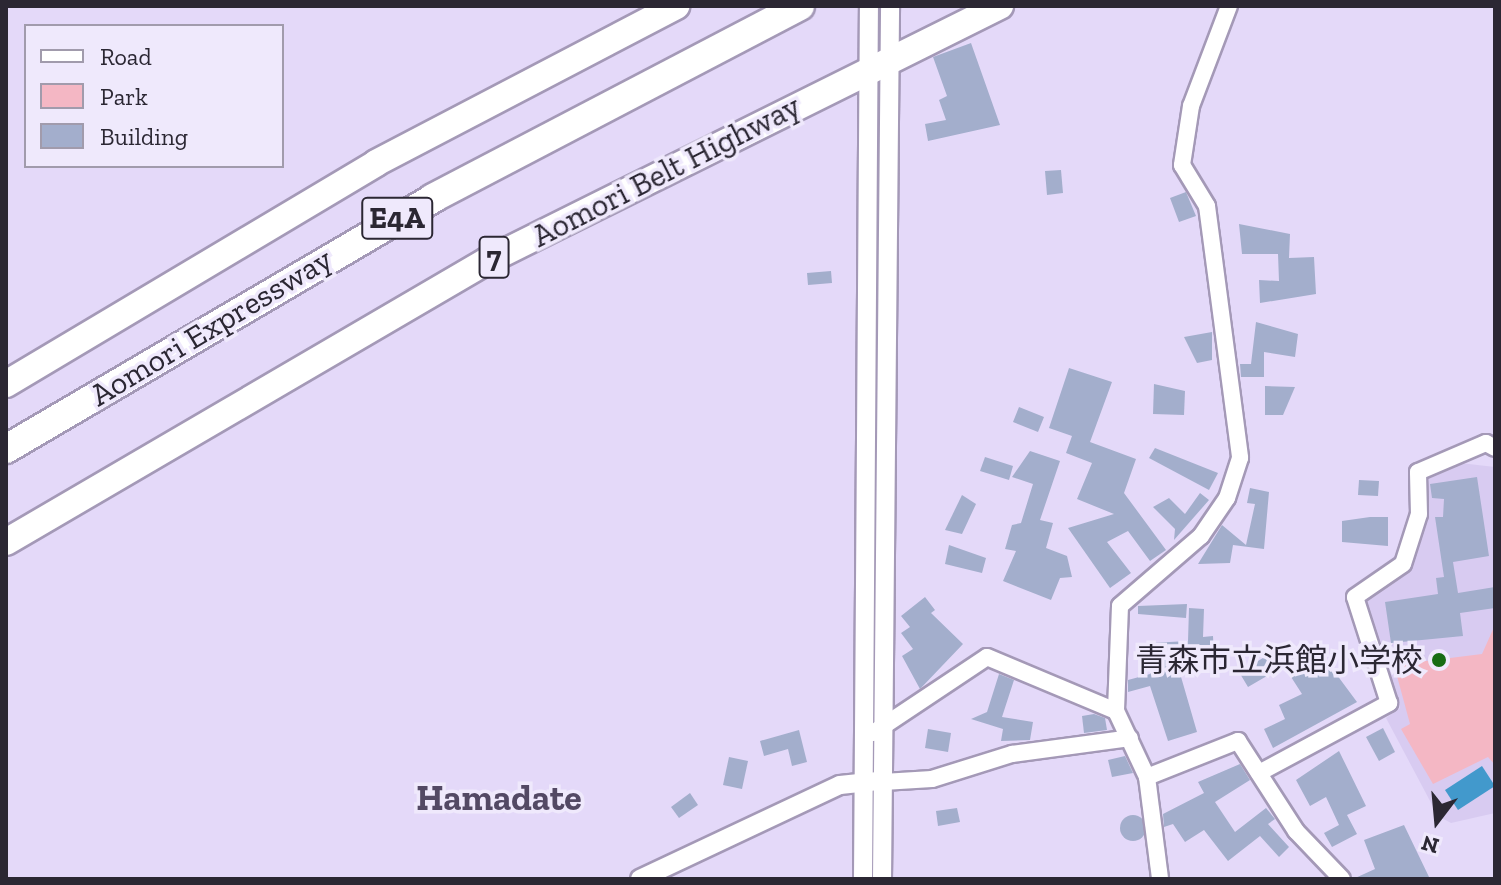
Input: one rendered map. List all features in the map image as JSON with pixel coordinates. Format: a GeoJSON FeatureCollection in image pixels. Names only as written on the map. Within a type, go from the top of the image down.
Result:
{"type":"FeatureCollection","features":[{"type":"Feature","properties":{"kind":"highway"},"geometry":{"type":"LineString","coordinates":[[6,384],[376,163],[676,6]]}},
{"type":"Feature","properties":{"kind":"highway","name":"Aomori Expressway"},"geometry":{"type":"LineString","coordinates":[[6,449],[433,198],[800,6]]}},
{"type":"Feature","properties":{"kind":"highway","name":"Aomori Belt Highway"},"geometry":{"type":"LineString","coordinates":[[6,542],[487,261],[880,61],[1000,6]]}},
{"type":"Feature","properties":{"kind":"street"},"geometry":{"type":"LineString","coordinates":[[863,879],[883,728],[880,61],[869,6]]}},
{"type":"Feature","properties":{"kind":"street"},"geometry":{"type":"LineString","coordinates":[[882,879],[874,781],[865,737],[880,61],[890,6]]}},
{"type":"Feature","properties":{"kind":"street"},"geometry":{"type":"LineString","coordinates":[[1160,879],[1147,777],[1116,711],[1120,606],[1201,536],[1227,498],[1240,458],[1207,206],[1182,165],[1191,106],[1229,6]]}},
{"type":"Feature","properties":{"kind":"street"},"geometry":{"type":"LineString","coordinates":[[1259,773],[1389,703],[1355,597],[1403,564],[1419,514],[1418,472],[1486,443],[1495,448]]}},
{"type":"Feature","properties":{"kind":"street"},"geometry":{"type":"LineString","coordinates":[[865,737],[987,657],[1116,711]]}},
{"type":"Feature","properties":{"kind":"street"},"geometry":{"type":"LineString","coordinates":[[640,879],[840,785],[1130,738]]}},
{"type":"Feature","properties":{"kind":"street"},"geometry":{"type":"LineString","coordinates":[[1147,777],[1238,741],[1296,831],[1342,879]]}},
{"type":"Feature","properties":{"kind":"shaded area","name":"青森市立浜館小学校"},"geometry":{"type":"Polygon","coordinates":[[[1460,463],[1495,467],[1495,813],[1451,823],[1438,816],[1386,718],[1400,708],[1363,601],[1413,559],[1423,525],[1422,476],[1460,463]]]}},
{"type":"Feature","properties":{"kind":"green space"},"geometry":{"type":"Polygon","coordinates":[[[1495,625],[1495,765],[1488,757],[1433,784],[1401,729],[1410,724],[1394,665],[1482,654],[1495,625]]]}},
{"type":"Feature","properties":{"kind":"water"},"geometry":{"type":"Polygon","coordinates":[[[1482,766],[1495,786],[1458,810],[1445,790],[1482,766]]]}},
{"type":"Feature","properties":{"kind":"building"},"geometry":{"type":"Polygon","coordinates":[[[971,43],[1000,125],[928,141],[925,124],[946,120],[939,100],[947,96],[933,57],[971,43]]]}},
{"type":"Feature","properties":{"kind":"building"},"geometry":{"type":"Polygon","coordinates":[[[1061,170],[1063,193],[1047,195],[1045,171],[1061,170]]]}},
{"type":"Feature","properties":{"kind":"building"},"geometry":{"type":"Polygon","coordinates":[[[1186,192],[1196,216],[1179,222],[1170,198],[1186,192]]]}},
{"type":"Feature","properties":{"kind":"building"},"geometry":{"type":"Polygon","coordinates":[[[1239,224],[1290,234],[1289,258],[1314,257],[1316,294],[1260,303],[1259,280],[1279,281],[1278,254],[1242,254],[1239,224]]]}},
{"type":"Feature","properties":{"kind":"building"},"geometry":{"type":"Polygon","coordinates":[[[831,271],[832,283],[808,285],[807,273],[831,271]]]}},
{"type":"Feature","properties":{"kind":"building"},"geometry":{"type":"Polygon","coordinates":[[[1256,322],[1298,334],[1295,357],[1264,352],[1264,377],[1241,377],[1240,364],[1251,364],[1256,322]]]}},
{"type":"Feature","properties":{"kind":"building"},"geometry":{"type":"Polygon","coordinates":[[[1212,332],[1212,360],[1197,363],[1184,337],[1212,332]]]}},
{"type":"Feature","properties":{"kind":"building"},"geometry":{"type":"Polygon","coordinates":[[[1069,368],[1112,382],[1090,442],[1136,459],[1124,493],[1166,550],[1150,561],[1128,531],[1107,542],[1131,573],[1110,588],[1068,528],[1114,514],[1077,499],[1092,463],[1066,453],[1072,436],[1049,428],[1069,368]]]}},
{"type":"Feature","properties":{"kind":"building"},"geometry":{"type":"Polygon","coordinates":[[[1154,384],[1185,391],[1184,415],[1153,414],[1154,384]]]}},
{"type":"Feature","properties":{"kind":"building"},"geometry":{"type":"Polygon","coordinates":[[[1265,386],[1295,387],[1283,415],[1265,415],[1265,386]]]}},
{"type":"Feature","properties":{"kind":"building"},"geometry":{"type":"Polygon","coordinates":[[[1019,407],[1044,417],[1038,432],[1013,422],[1019,407]]]}},
{"type":"Feature","properties":{"kind":"building"},"geometry":{"type":"Polygon","coordinates":[[[1155,448],[1218,473],[1209,490],[1149,458],[1155,448]]]}},
{"type":"Feature","properties":{"kind":"building"},"geometry":{"type":"Polygon","coordinates":[[[1030,451],[1060,461],[1040,520],[1053,523],[1046,548],[1067,556],[1072,577],[1060,578],[1051,600],[1003,581],[1016,551],[1005,549],[1012,525],[1021,523],[1033,484],[1012,477],[1030,451]]]}},
{"type":"Feature","properties":{"kind":"building"},"geometry":{"type":"Polygon","coordinates":[[[985,457],[1013,466],[1009,480],[980,471],[985,457]]]}},
{"type":"Feature","properties":{"kind":"building"},"geometry":{"type":"Polygon","coordinates":[[[1477,477],[1489,556],[1453,562],[1458,593],[1495,587],[1495,608],[1460,613],[1463,636],[1391,643],[1385,602],[1438,594],[1436,578],[1444,577],[1435,517],[1443,517],[1444,499],[1432,498],[1430,484],[1477,477]]]}},
{"type":"Feature","properties":{"kind":"building"},"geometry":{"type":"Polygon","coordinates":[[[1359,480],[1379,481],[1378,496],[1358,495],[1359,480]]]}},
{"type":"Feature","properties":{"kind":"building"},"geometry":{"type":"Polygon","coordinates":[[[1250,488],[1269,492],[1264,549],[1233,545],[1230,563],[1198,564],[1222,525],[1246,545],[1255,504],[1247,503],[1250,488]]]}},
{"type":"Feature","properties":{"kind":"building"},"geometry":{"type":"Polygon","coordinates":[[[1200,493],[1209,500],[1174,540],[1175,529],[1153,507],[1169,498],[1185,514],[1200,493]]]}},
{"type":"Feature","properties":{"kind":"building"},"geometry":{"type":"Polygon","coordinates":[[[962,495],[976,504],[962,534],[945,530],[962,495]]]}},
{"type":"Feature","properties":{"kind":"building"},"geometry":{"type":"Polygon","coordinates":[[[1388,517],[1388,546],[1342,542],[1342,521],[1388,517]]]}},
{"type":"Feature","properties":{"kind":"building"},"geometry":{"type":"Polygon","coordinates":[[[949,545],[986,558],[982,573],[945,564],[949,545]]]}},
{"type":"Feature","properties":{"kind":"building"},"geometry":{"type":"Polygon","coordinates":[[[925,597],[935,610],[931,613],[963,644],[920,689],[902,656],[913,649],[901,633],[910,627],[901,616],[925,597]]]}},
{"type":"Feature","properties":{"kind":"building"},"geometry":{"type":"Polygon","coordinates":[[[1187,604],[1186,618],[1138,614],[1138,606],[1187,604]]]}},
{"type":"Feature","properties":{"kind":"building"},"geometry":{"type":"Polygon","coordinates":[[[1189,608],[1204,609],[1203,637],[1213,636],[1214,657],[1177,663],[1197,732],[1168,741],[1150,686],[1128,692],[1128,680],[1150,674],[1151,643],[1188,641],[1189,608]]]}},
{"type":"Feature","properties":{"kind":"building"},"geometry":{"type":"Polygon","coordinates":[[[1282,647],[1298,664],[1320,662],[1334,671],[1357,702],[1273,748],[1264,729],[1285,719],[1279,705],[1302,694],[1284,666],[1248,687],[1239,672],[1282,647]]]}},
{"type":"Feature","properties":{"kind":"building"},"geometry":{"type":"Polygon","coordinates":[[[999,674],[1014,680],[1002,717],[1033,722],[1030,740],[1001,741],[1003,729],[971,719],[987,712],[999,674]]]}},
{"type":"Feature","properties":{"kind":"building"},"geometry":{"type":"Polygon","coordinates":[[[1094,714],[1105,718],[1107,730],[1084,733],[1082,716],[1094,714]]]}},
{"type":"Feature","properties":{"kind":"building"},"geometry":{"type":"Polygon","coordinates":[[[1383,728],[1395,752],[1379,761],[1366,737],[1383,728]]]}},
{"type":"Feature","properties":{"kind":"building"},"geometry":{"type":"Polygon","coordinates":[[[928,729],[951,733],[948,752],[925,748],[928,729]]]}},
{"type":"Feature","properties":{"kind":"building"},"geometry":{"type":"Polygon","coordinates":[[[799,730],[807,762],[792,766],[788,749],[764,756],[760,741],[799,730]]]}},
{"type":"Feature","properties":{"kind":"building"},"geometry":{"type":"Polygon","coordinates":[[[1339,751],[1366,806],[1347,815],[1357,834],[1332,847],[1324,833],[1339,825],[1326,797],[1310,806],[1296,780],[1339,751]]]}},
{"type":"Feature","properties":{"kind":"building"},"geometry":{"type":"Polygon","coordinates":[[[1125,756],[1133,773],[1112,777],[1108,760],[1125,756]]]}},
{"type":"Feature","properties":{"kind":"building"},"geometry":{"type":"Polygon","coordinates":[[[729,757],[748,761],[742,789],[723,785],[729,757]]]}},
{"type":"Feature","properties":{"kind":"building"},"geometry":{"type":"Polygon","coordinates":[[[1240,764],[1250,780],[1215,802],[1235,832],[1266,808],[1275,819],[1268,824],[1289,847],[1279,857],[1260,836],[1228,861],[1204,830],[1185,842],[1173,824],[1164,827],[1163,814],[1204,793],[1198,782],[1240,764]]]}},
{"type":"Feature","properties":{"kind":"building"},"geometry":{"type":"Polygon","coordinates":[[[690,793],[698,805],[679,818],[671,807],[690,793]]]}},
{"type":"Feature","properties":{"kind":"building"},"geometry":{"type":"Polygon","coordinates":[[[957,808],[960,822],[938,826],[936,811],[957,808]]]}},
{"type":"Feature","properties":{"kind":"building"},"geometry":{"type":"Polygon","coordinates":[[[1133,815],[1142,819],[1146,828],[1142,837],[1133,841],[1124,837],[1120,828],[1124,819],[1133,815]]]}},
{"type":"Feature","properties":{"kind":"building"},"geometry":{"type":"Polygon","coordinates":[[[1404,825],[1430,879],[1353,879],[1375,869],[1364,840],[1404,825]]]}},
{"type":"Feature","properties":{"kind":"place","name":"青森市立浜館小学校"},"geometry":{"type":"Point","coordinates":[1439,660]}},
{"type":"Feature","properties":{"kind":"district","name":"Hamadate"},"geometry":{"type":"Point","coordinates":[499,798]}}]}
